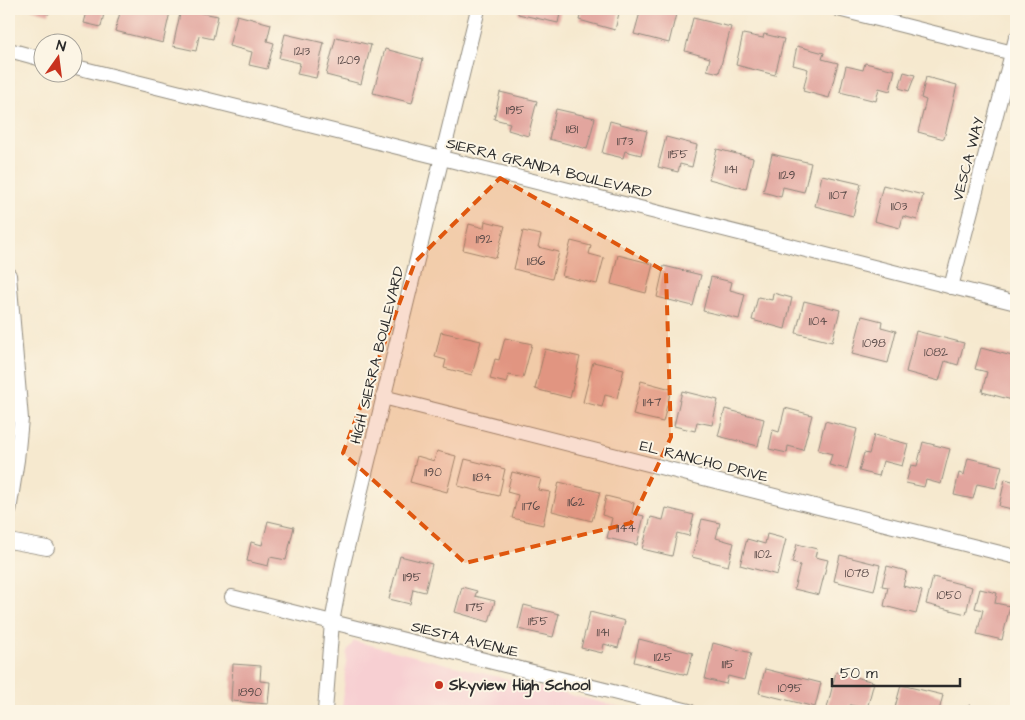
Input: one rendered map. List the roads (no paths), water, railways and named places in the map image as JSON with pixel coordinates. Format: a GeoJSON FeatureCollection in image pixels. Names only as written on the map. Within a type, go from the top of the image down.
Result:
{"type":"FeatureCollection","features":[{"type":"Feature","properties":{"kind":"street","name":"HIGH SIERRA BOULEVARD"},"geometry":{"type":"LineString","coordinates":[[325,711],[332,622],[343,564],[478,9]]}},
{"type":"Feature","properties":{"kind":"street"},"geometry":{"type":"LineString","coordinates":[[838,9],[1013,53]]}},
{"type":"Feature","properties":{"kind":"street","name":"VESCA WAY"},"geometry":{"type":"LineString","coordinates":[[951,287],[1016,38]]}},
{"type":"Feature","properties":{"kind":"street"},"geometry":{"type":"LineString","coordinates":[[9,53],[32,57]]}},
{"type":"Feature","properties":{"kind":"street","name":"SIERRA GRANDA BOULEVARD"},"geometry":{"type":"LineString","coordinates":[[82,68],[1016,303]]}},
{"type":"Feature","properties":{"kind":"street"},"geometry":{"type":"LineString","coordinates":[[9,275],[21,419],[9,511]]}},
{"type":"Feature","properties":{"kind":"street","name":"EL RANCHO DRIVE"},"geometry":{"type":"LineString","coordinates":[[383,397],[1016,556]]}},
{"type":"Feature","properties":{"kind":"street"},"geometry":{"type":"LineString","coordinates":[[9,541],[47,548]]}},
{"type":"Feature","properties":{"kind":"street","name":"SIESTA AVENUE"},"geometry":{"type":"LineString","coordinates":[[232,597],[689,711]]}},
{"type":"Feature","properties":{"kind":"place","name":"Skyview High School"},"geometry":{"type":"Point","coordinates":[439,685]}}]}
